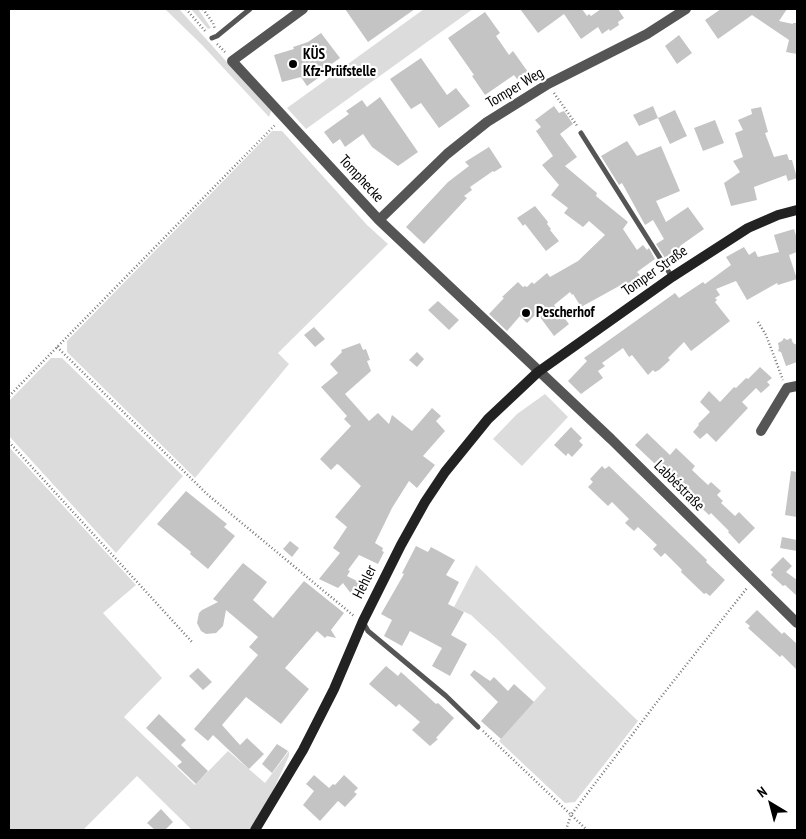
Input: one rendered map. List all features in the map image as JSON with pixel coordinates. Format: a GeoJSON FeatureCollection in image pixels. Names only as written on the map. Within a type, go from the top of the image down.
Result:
{"type":"FeatureCollection","features":[{"type":"Feature","properties":{"kind":"main road","name":"Tomper Straße"},"geometry":{"type":"LineString","coordinates":[[538,372],[672,277],[748,228],[778,215],[797,210]]}},
{"type":"Feature","properties":{"kind":"main road","name":"Hehler"},"geometry":{"type":"LineString","coordinates":[[255,830],[303,750],[334,689],[363,622],[401,544],[425,502],[445,472],[488,419],[538,372]]}},
{"type":"Feature","properties":{"kind":"street","name":"Tomphecke"},"geometry":{"type":"LineString","coordinates":[[303,9],[232,60],[379,220],[538,372]]}},
{"type":"Feature","properties":{"kind":"street","name":"Tomper Weg"},"geometry":{"type":"LineString","coordinates":[[379,220],[447,154],[487,122],[548,84],[647,34],[686,9]]}},
{"type":"Feature","properties":{"kind":"street","name":"Labbéstraße"},"geometry":{"type":"LineString","coordinates":[[538,372],[611,439],[797,623]]}},
{"type":"Feature","properties":{"kind":"street"},"geometry":{"type":"LineString","coordinates":[[761,431],[786,388],[797,386]]}},
{"type":"Feature","properties":{"kind":"lane"},"geometry":{"type":"LineString","coordinates":[[212,38],[250,9]]}},
{"type":"Feature","properties":{"kind":"lane"},"geometry":{"type":"LineString","coordinates":[[581,133],[672,277]]}},
{"type":"Feature","properties":{"kind":"lane"},"geometry":{"type":"LineString","coordinates":[[363,622],[368,631],[446,696],[478,726]]}},
{"type":"Feature","properties":{"kind":"path"},"geometry":{"type":"LineString","coordinates":[[548,84],[581,133]]}},
{"type":"Feature","properties":{"kind":"path"},"geometry":{"type":"LineString","coordinates":[[9,396],[283,117]]}},
{"type":"Feature","properties":{"kind":"path"},"geometry":{"type":"LineString","coordinates":[[758,322],[766,335],[786,388]]}},
{"type":"Feature","properties":{"kind":"path"},"geometry":{"type":"LineString","coordinates":[[57,347],[208,495],[363,622]]}},
{"type":"Feature","properties":{"kind":"path"},"geometry":{"type":"LineString","coordinates":[[9,442],[192,642]]}},
{"type":"Feature","properties":{"kind":"path"},"geometry":{"type":"LineString","coordinates":[[566,830],[571,815],[753,580]]}},
{"type":"Feature","properties":{"kind":"path"},"geometry":{"type":"LineString","coordinates":[[478,726],[587,830]]}},
{"type":"Feature","properties":{"kind":"shaded area"},"geometry":{"type":"Polygon","coordinates":[[[165,9],[179,9],[271,111],[269,117],[203,46],[165,9]]]}},
{"type":"Feature","properties":{"kind":"shaded area"},"geometry":{"type":"Polygon","coordinates":[[[191,9],[198,9],[211,28],[208,29],[191,9]]]}},
{"type":"Feature","properties":{"kind":"shaded area"},"geometry":{"type":"Polygon","coordinates":[[[424,9],[473,9],[306,129],[287,108],[424,9]]]}},
{"type":"Feature","properties":{"kind":"shaded area"},"geometry":{"type":"Polygon","coordinates":[[[272,131],[282,131],[367,225],[388,244],[278,353],[289,364],[195,478],[67,352],[67,341],[272,131]]]}},
{"type":"Feature","properties":{"kind":"shaded area"},"geometry":{"type":"Polygon","coordinates":[[[51,358],[62,358],[183,476],[116,553],[9,436],[9,401],[51,358]]]}},
{"type":"Feature","properties":{"kind":"shaded area"},"geometry":{"type":"Polygon","coordinates":[[[545,394],[568,417],[522,466],[493,439],[517,414],[545,394]]]}},
{"type":"Feature","properties":{"kind":"shaded area"},"geometry":{"type":"Polygon","coordinates":[[[9,447],[136,585],[103,613],[162,678],[124,717],[195,785],[228,751],[265,783],[289,751],[289,756],[271,795],[249,830],[192,830],[137,776],[83,830],[9,830],[9,447]]]}},
{"type":"Feature","properties":{"kind":"shaded area"},"geometry":{"type":"Polygon","coordinates":[[[476,565],[638,721],[575,802],[565,803],[499,741],[546,688],[471,615],[454,607],[476,565]]]}},
{"type":"Feature","properties":{"kind":"building"},"geometry":{"type":"Polygon","coordinates":[[[345,9],[415,9],[368,42],[345,9]]]}},
{"type":"Feature","properties":{"kind":"building"},"geometry":{"type":"Polygon","coordinates":[[[520,9],[582,9],[587,16],[589,14],[591,16],[601,9],[618,9],[624,18],[618,22],[619,25],[610,31],[609,29],[602,34],[598,27],[581,39],[564,14],[538,33],[520,9]]]}},
{"type":"Feature","properties":{"kind":"building"},"geometry":{"type":"Polygon","coordinates":[[[721,9],[787,9],[779,21],[797,23],[797,54],[786,52],[789,40],[752,15],[718,39],[705,20],[721,9]]]}},
{"type":"Feature","properties":{"kind":"building"},"geometry":{"type":"Polygon","coordinates":[[[485,12],[500,33],[496,36],[509,55],[513,51],[528,72],[517,79],[514,75],[485,95],[472,76],[474,75],[448,38],[485,12]]]}},
{"type":"Feature","properties":{"kind":"building"},"geometry":{"type":"Polygon","coordinates":[[[321,33],[340,58],[326,68],[328,71],[307,86],[301,77],[282,82],[274,55],[294,49],[293,47],[308,42],[321,33]]]}},
{"type":"Feature","properties":{"kind":"building"},"geometry":{"type":"Polygon","coordinates":[[[679,35],[692,53],[677,64],[665,46],[679,35]]]}},
{"type":"Feature","properties":{"kind":"building"},"geometry":{"type":"Polygon","coordinates":[[[421,58],[447,95],[456,88],[470,106],[439,128],[421,103],[411,109],[390,79],[421,58]]]}},
{"type":"Feature","properties":{"kind":"building"},"geometry":{"type":"Polygon","coordinates":[[[380,97],[418,152],[398,166],[372,147],[363,134],[345,147],[340,139],[333,144],[324,132],[349,114],[346,111],[362,100],[367,107],[380,97]]]}},
{"type":"Feature","properties":{"kind":"building"},"geometry":{"type":"Polygon","coordinates":[[[554,106],[559,113],[564,111],[573,124],[560,134],[577,157],[565,166],[597,193],[596,196],[628,222],[623,229],[637,250],[643,245],[647,250],[649,248],[655,259],[637,272],[643,278],[627,292],[621,285],[581,307],[570,292],[554,305],[569,324],[554,336],[537,313],[527,323],[520,316],[507,331],[489,314],[504,298],[502,297],[518,282],[523,287],[527,287],[532,282],[534,284],[547,273],[550,277],[578,261],[605,235],[589,221],[583,227],[564,213],[568,208],[551,195],[559,185],[542,165],[553,156],[536,131],[541,127],[535,120],[554,106]]]}},
{"type":"Feature","properties":{"kind":"building"},"geometry":{"type":"Polygon","coordinates":[[[653,106],[658,118],[639,126],[633,115],[653,106]]]}},
{"type":"Feature","properties":{"kind":"building"},"geometry":{"type":"Polygon","coordinates":[[[761,107],[768,132],[765,133],[774,157],[787,154],[789,160],[792,160],[797,178],[788,181],[786,175],[754,187],[757,200],[731,206],[724,183],[740,172],[733,161],[743,157],[735,133],[743,130],[738,120],[752,114],[751,109],[761,107]]]}},
{"type":"Feature","properties":{"kind":"building"},"geometry":{"type":"Polygon","coordinates":[[[675,110],[687,136],[670,144],[658,118],[675,110]]]}},
{"type":"Feature","properties":{"kind":"building"},"geometry":{"type":"Polygon","coordinates":[[[715,120],[724,143],[703,151],[694,128],[715,120]]]}},
{"type":"Feature","properties":{"kind":"building"},"geometry":{"type":"Polygon","coordinates":[[[627,141],[637,156],[661,146],[680,191],[656,201],[666,222],[688,207],[704,229],[680,246],[685,254],[669,264],[656,244],[664,239],[653,220],[645,225],[622,183],[619,185],[601,156],[627,141]]]}},
{"type":"Feature","properties":{"kind":"building"},"geometry":{"type":"Polygon","coordinates":[[[489,147],[502,167],[470,187],[472,190],[464,196],[467,198],[424,244],[406,227],[448,182],[469,166],[465,162],[489,147]]]}},
{"type":"Feature","properties":{"kind":"building"},"geometry":{"type":"Polygon","coordinates":[[[535,206],[548,222],[550,230],[559,241],[546,251],[525,224],[523,226],[517,218],[535,206]]]}},
{"type":"Feature","properties":{"kind":"building"},"geometry":{"type":"Polygon","coordinates":[[[794,229],[797,239],[797,252],[789,255],[797,279],[778,285],[777,283],[747,300],[736,281],[716,289],[720,295],[715,298],[717,300],[715,302],[730,321],[691,351],[684,342],[668,358],[670,360],[659,370],[655,372],[653,370],[648,375],[632,355],[629,357],[623,348],[602,363],[605,366],[598,371],[603,378],[581,394],[568,381],[587,361],[584,358],[675,293],[679,298],[703,282],[705,284],[731,265],[726,257],[744,247],[749,255],[755,251],[758,257],[779,252],[774,235],[794,229]]]}},
{"type":"Feature","properties":{"kind":"building"},"geometry":{"type":"Polygon","coordinates":[[[438,301],[459,320],[449,330],[428,310],[438,301]]]}},
{"type":"Feature","properties":{"kind":"building"},"geometry":{"type":"Polygon","coordinates":[[[314,327],[325,339],[315,347],[304,335],[314,327]]]}},
{"type":"Feature","properties":{"kind":"building"},"geometry":{"type":"Polygon","coordinates":[[[784,338],[787,340],[791,338],[793,343],[797,345],[797,362],[786,366],[781,352],[778,351],[778,343],[784,338]]]}},
{"type":"Feature","properties":{"kind":"building"},"geometry":{"type":"Polygon","coordinates":[[[360,343],[363,350],[366,349],[370,360],[367,361],[371,371],[345,394],[369,421],[378,413],[389,424],[392,415],[412,431],[432,408],[441,416],[436,421],[445,431],[423,456],[435,465],[417,488],[409,481],[392,508],[375,543],[383,548],[382,551],[384,552],[378,564],[359,555],[348,570],[350,571],[347,576],[367,586],[360,599],[352,595],[343,583],[338,588],[319,579],[340,553],[333,548],[347,527],[335,517],[361,486],[339,465],[337,464],[331,470],[320,459],[351,426],[344,419],[347,416],[321,387],[338,373],[330,364],[342,352],[341,350],[360,343]]]}},
{"type":"Feature","properties":{"kind":"building"},"geometry":{"type":"Polygon","coordinates":[[[417,352],[424,359],[417,367],[409,360],[417,352]]]}},
{"type":"Feature","properties":{"kind":"building"},"geometry":{"type":"Polygon","coordinates":[[[760,367],[772,378],[767,382],[770,385],[761,393],[756,388],[742,402],[748,408],[716,442],[707,433],[700,439],[693,432],[710,412],[700,402],[709,391],[720,402],[734,387],[736,388],[746,378],[748,379],[760,367]]]}},
{"type":"Feature","properties":{"kind":"building"},"geometry":{"type":"Polygon","coordinates":[[[571,427],[582,438],[579,441],[583,445],[572,457],[568,453],[566,456],[554,445],[571,427]]]}},
{"type":"Feature","properties":{"kind":"building"},"geometry":{"type":"Polygon","coordinates":[[[647,433],[670,455],[676,448],[695,466],[692,470],[708,485],[711,482],[721,491],[717,495],[723,501],[721,503],[735,516],[739,512],[755,528],[739,544],[711,513],[709,515],[635,445],[647,433]]]}},
{"type":"Feature","properties":{"kind":"building"},"geometry":{"type":"Polygon","coordinates":[[[602,466],[605,469],[609,466],[707,560],[706,562],[725,580],[710,596],[706,593],[704,594],[681,572],[682,570],[665,553],[661,557],[653,549],[657,545],[638,527],[634,531],[625,523],[629,519],[612,502],[608,506],[588,487],[593,482],[590,479],[602,466]]]}},
{"type":"Feature","properties":{"kind":"building"},"geometry":{"type":"Polygon","coordinates":[[[791,471],[797,472],[797,517],[785,515],[791,471]]]}},
{"type":"Feature","properties":{"kind":"building"},"geometry":{"type":"Polygon","coordinates":[[[186,491],[227,524],[224,527],[235,536],[208,569],[157,524],[186,491]]]}},
{"type":"Feature","properties":{"kind":"building"},"geometry":{"type":"Polygon","coordinates":[[[782,537],[797,540],[797,551],[780,548],[782,537]]]}},
{"type":"Feature","properties":{"kind":"building"},"geometry":{"type":"Polygon","coordinates":[[[290,541],[299,548],[292,557],[283,549],[290,541]]]}},
{"type":"Feature","properties":{"kind":"building"},"geometry":{"type":"Polygon","coordinates":[[[416,546],[428,552],[431,547],[455,560],[446,575],[459,582],[448,604],[464,612],[451,635],[467,644],[450,676],[432,666],[442,648],[410,631],[402,646],[384,636],[392,620],[381,614],[404,574],[402,573],[416,546]]]}},
{"type":"Feature","properties":{"kind":"building"},"geometry":{"type":"Polygon","coordinates":[[[783,557],[792,566],[786,572],[797,580],[797,596],[771,575],[773,572],[770,570],[783,557]]]}},
{"type":"Feature","properties":{"kind":"building"},"geometry":{"type":"Polygon","coordinates":[[[243,563],[267,582],[253,600],[273,618],[304,581],[344,613],[331,630],[336,638],[327,636],[325,638],[317,631],[285,668],[309,689],[281,724],[246,697],[222,725],[240,745],[247,738],[264,754],[249,769],[213,735],[208,741],[194,729],[258,655],[249,647],[258,637],[226,610],[223,626],[216,633],[206,634],[201,631],[197,623],[199,613],[218,602],[213,599],[243,563]]]}},
{"type":"Feature","properties":{"kind":"building"},"geometry":{"type":"Polygon","coordinates":[[[757,610],[782,634],[784,632],[797,644],[797,670],[782,655],[780,657],[748,628],[750,626],[745,622],[757,610]]]}},
{"type":"Feature","properties":{"kind":"building"},"geometry":{"type":"Polygon","coordinates":[[[386,666],[398,676],[401,672],[454,718],[436,738],[438,739],[430,746],[412,730],[420,722],[399,704],[396,707],[369,684],[386,666]]]}},
{"type":"Feature","properties":{"kind":"building"},"geometry":{"type":"Polygon","coordinates":[[[198,668],[212,682],[203,690],[189,676],[198,668]]]}},
{"type":"Feature","properties":{"kind":"building"},"geometry":{"type":"Polygon","coordinates":[[[474,670],[490,681],[494,677],[508,691],[514,684],[534,702],[501,739],[481,721],[498,702],[470,675],[474,670]]]}},
{"type":"Feature","properties":{"kind":"building"},"geometry":{"type":"Polygon","coordinates":[[[159,714],[186,740],[181,745],[208,771],[196,784],[177,766],[182,762],[146,728],[159,714]]]}},
{"type":"Feature","properties":{"kind":"building"},"geometry":{"type":"Polygon","coordinates":[[[277,744],[288,751],[272,773],[262,764],[277,744]]]}},
{"type":"Feature","properties":{"kind":"building"},"geometry":{"type":"Polygon","coordinates":[[[314,775],[329,788],[333,784],[335,785],[344,775],[358,788],[354,792],[357,794],[345,807],[338,801],[320,821],[303,805],[314,791],[306,784],[314,775]]]}},
{"type":"Feature","properties":{"kind":"building"},"geometry":{"type":"Polygon","coordinates":[[[161,809],[173,822],[165,830],[155,830],[147,823],[161,809]]]}},
{"type":"Feature","properties":{"kind":"place","name":"KÜS Kfz-Prüfstelle"},"geometry":{"type":"Point","coordinates":[293,64]}},
{"type":"Feature","properties":{"kind":"place","name":"Pescherhof"},"geometry":{"type":"Point","coordinates":[526,313]}}]}
